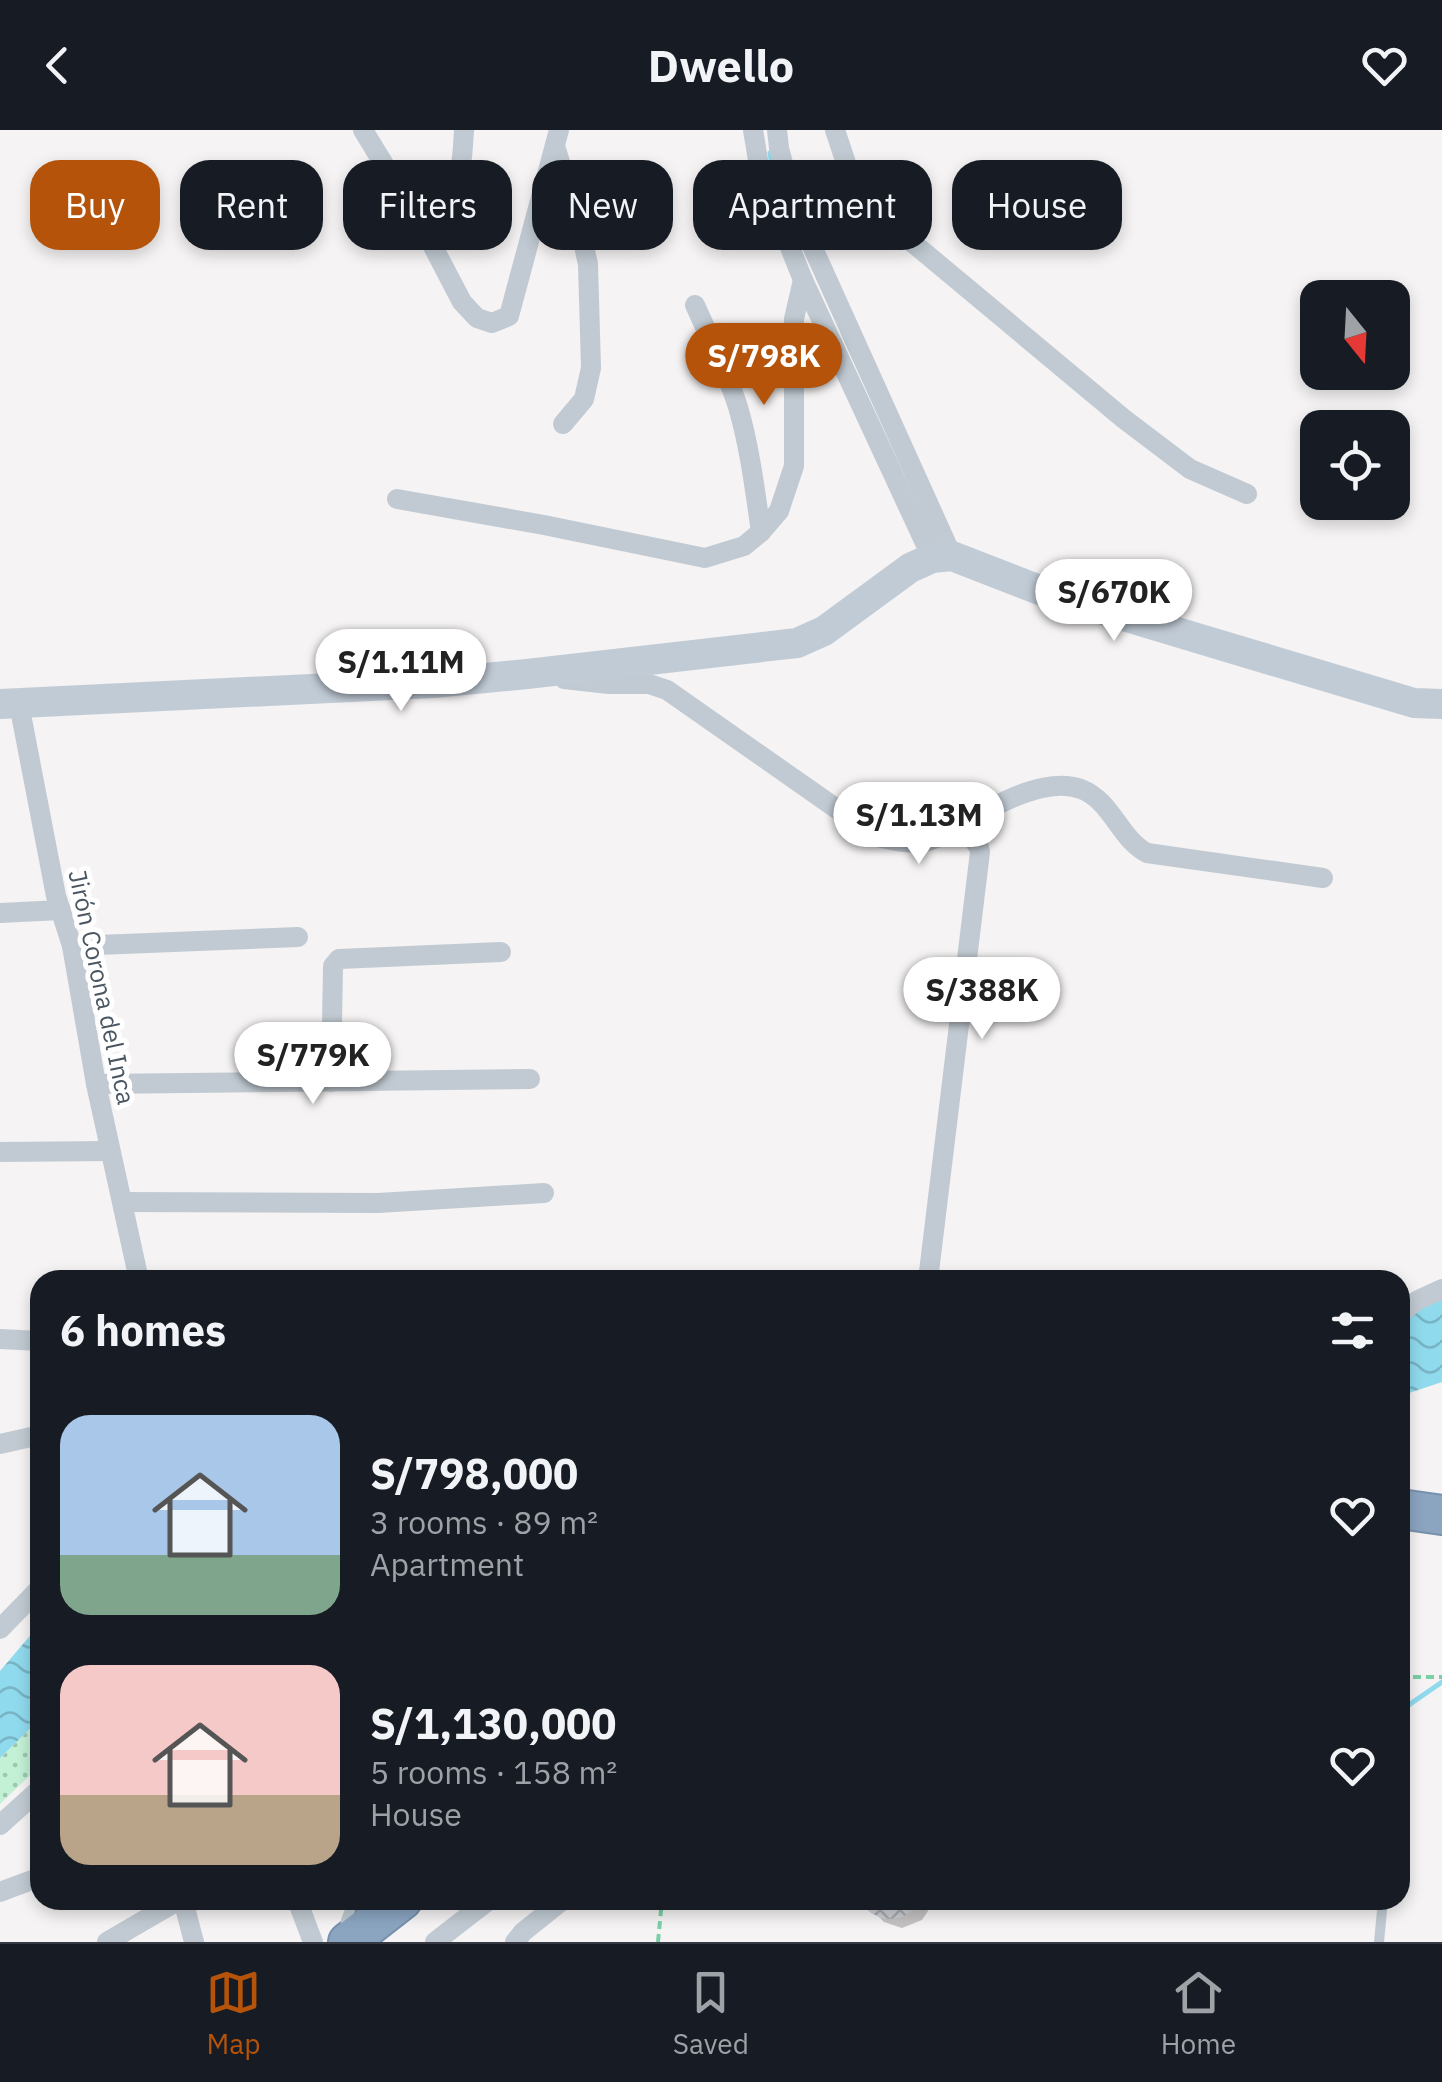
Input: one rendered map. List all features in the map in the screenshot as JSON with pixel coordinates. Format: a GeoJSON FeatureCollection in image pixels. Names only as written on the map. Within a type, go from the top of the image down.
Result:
{"type":"FeatureCollection","features":[{"type":"Feature","properties":{"kind":"highway"},"geometry":{"type":"LineString","coordinates":[[1410,1510],[1442,1515]]}},
{"type":"Feature","properties":{"kind":"highway"},"geometry":{"type":"LineString","coordinates":[[347,1942],[389,1910]]}},
{"type":"Feature","properties":{"kind":"street"},"geometry":{"type":"LineString","coordinates":[[363,130],[381,160]]}},
{"type":"Feature","properties":{"kind":"street"},"geometry":{"type":"LineString","coordinates":[[462,160],[464,130]]}},
{"type":"Feature","properties":{"kind":"street"},"geometry":{"type":"LineString","coordinates":[[752,130],[760,172],[803,280],[942,557]]}},
{"type":"Feature","properties":{"kind":"street"},"geometry":{"type":"LineString","coordinates":[[777,130],[794,206],[942,557]]}},
{"type":"Feature","properties":{"kind":"street"},"geometry":{"type":"LineString","coordinates":[[835,130],[851,178],[883,218],[1124,419],[1190,469],[1247,494]]}},
{"type":"Feature","properties":{"kind":"street"},"geometry":{"type":"LineString","coordinates":[[433,250],[462,302],[477,318],[492,323],[509,316],[556,137]]}},
{"type":"Feature","properties":{"kind":"street"},"geometry":{"type":"LineString","coordinates":[[556,137],[588,264],[591,368],[584,398],[564,424]]}},
{"type":"Feature","properties":{"kind":"street"},"geometry":{"type":"LineString","coordinates":[[397,499],[704,558],[744,546],[779,510],[794,466],[794,319],[803,280]]}},
{"type":"Feature","properties":{"kind":"street"},"geometry":{"type":"LineString","coordinates":[[694,305],[739,412],[761,532]]}},
{"type":"Feature","properties":{"kind":"street"},"geometry":{"type":"LineString","coordinates":[[9,704],[433,682],[797,642],[824,631],[910,568],[942,557],[1050,594],[1414,703],[1442,704]]}},
{"type":"Feature","properties":{"kind":"street"},"geometry":{"type":"LineString","coordinates":[[527,674],[609,684],[649,684],[667,690],[877,837],[927,842],[1003,800],[1055,786],[1070,786],[1094,796],[1136,848],[1147,853],[1323,878]]}},
{"type":"Feature","properties":{"kind":"street","name":"Jirón Corona del Inca"},"geometry":{"type":"LineString","coordinates":[[9,704],[72,946],[96,1084],[137,1270]]}},
{"type":"Feature","properties":{"kind":"street"},"geometry":{"type":"LineString","coordinates":[[929,1270],[980,852],[961,824]]}},
{"type":"Feature","properties":{"kind":"street"},"geometry":{"type":"LineString","coordinates":[[0,913],[61,910]]}},
{"type":"Feature","properties":{"kind":"street"},"geometry":{"type":"LineString","coordinates":[[72,946],[298,937]]}},
{"type":"Feature","properties":{"kind":"street"},"geometry":{"type":"LineString","coordinates":[[331,1082],[333,966],[339,959],[500,952]]}},
{"type":"Feature","properties":{"kind":"street"},"geometry":{"type":"LineString","coordinates":[[96,1084],[530,1079]]}},
{"type":"Feature","properties":{"kind":"street"},"geometry":{"type":"LineString","coordinates":[[0,1152],[110,1152]]}},
{"type":"Feature","properties":{"kind":"street"},"geometry":{"type":"LineString","coordinates":[[123,1202],[378,1203],[544,1193]]}},
{"type":"Feature","properties":{"kind":"street"},"geometry":{"type":"LineString","coordinates":[[1410,1306],[1442,1289]]}},
{"type":"Feature","properties":{"kind":"street"},"geometry":{"type":"LineString","coordinates":[[0,1339],[30,1340]]}},
{"type":"Feature","properties":{"kind":"street"},"geometry":{"type":"LineString","coordinates":[[0,1444],[30,1437]]}},
{"type":"Feature","properties":{"kind":"street"},"geometry":{"type":"LineString","coordinates":[[0,1629],[30,1598]]}},
{"type":"Feature","properties":{"kind":"street"},"geometry":{"type":"LineString","coordinates":[[0,1825],[30,1798]]}},
{"type":"Feature","properties":{"kind":"street"},"geometry":{"type":"LineString","coordinates":[[0,1892],[30,1881]]}},
{"type":"Feature","properties":{"kind":"street"},"geometry":{"type":"LineString","coordinates":[[107,1942],[163,1910]]}},
{"type":"Feature","properties":{"kind":"street"},"geometry":{"type":"LineString","coordinates":[[184,1910],[194,1942]]}},
{"type":"Feature","properties":{"kind":"street"},"geometry":{"type":"LineString","coordinates":[[301,1910],[313,1942]]}},
{"type":"Feature","properties":{"kind":"street"},"geometry":{"type":"LineString","coordinates":[[435,1942],[477,1910]]}},
{"type":"Feature","properties":{"kind":"street"},"geometry":{"type":"LineString","coordinates":[[515,1942],[550,1910]]}},
{"type":"Feature","properties":{"kind":"lane"},"geometry":{"type":"LineString","coordinates":[[347,1942],[346,1920],[350,1910]]}},
{"type":"Feature","properties":{"kind":"lane"},"geometry":{"type":"LineString","coordinates":[[1380,1942],[1382,1910]]}},
{"type":"Feature","properties":{"kind":"path"},"geometry":{"type":"LineString","coordinates":[[1410,1678],[1442,1677]]}},
{"type":"Feature","properties":{"kind":"path"},"geometry":{"type":"LineString","coordinates":[[658,1942],[661,1910]]}},
{"type":"Feature","properties":{"kind":"green space"},"geometry":{"type":"Polygon","coordinates":[[[30,1729],[30,1776],[0,1804],[0,1758],[30,1729]]]}},
{"type":"Feature","properties":{"kind":"water"},"geometry":{"type":"Polygon","coordinates":[[[1442,1293],[1442,1382],[1410,1393],[1410,1315],[1442,1293]]]}},
{"type":"Feature","properties":{"kind":"water"},"geometry":{"type":"Polygon","coordinates":[[[30,1636],[30,1729],[0,1758],[0,1671],[30,1636]]]}},
{"type":"Feature","properties":{"kind":"building"},"geometry":{"type":"Polygon","coordinates":[[[868,1910],[913,1910],[891,1919],[868,1910]]]}},
{"type":"Feature","properties":{"kind":"waterway"},"geometry":{"type":"LineString","coordinates":[[770,153],[771,160]]}},
{"type":"Feature","properties":{"kind":"waterway"},"geometry":{"type":"LineString","coordinates":[[1410,1704],[1442,1682]]}}]}
